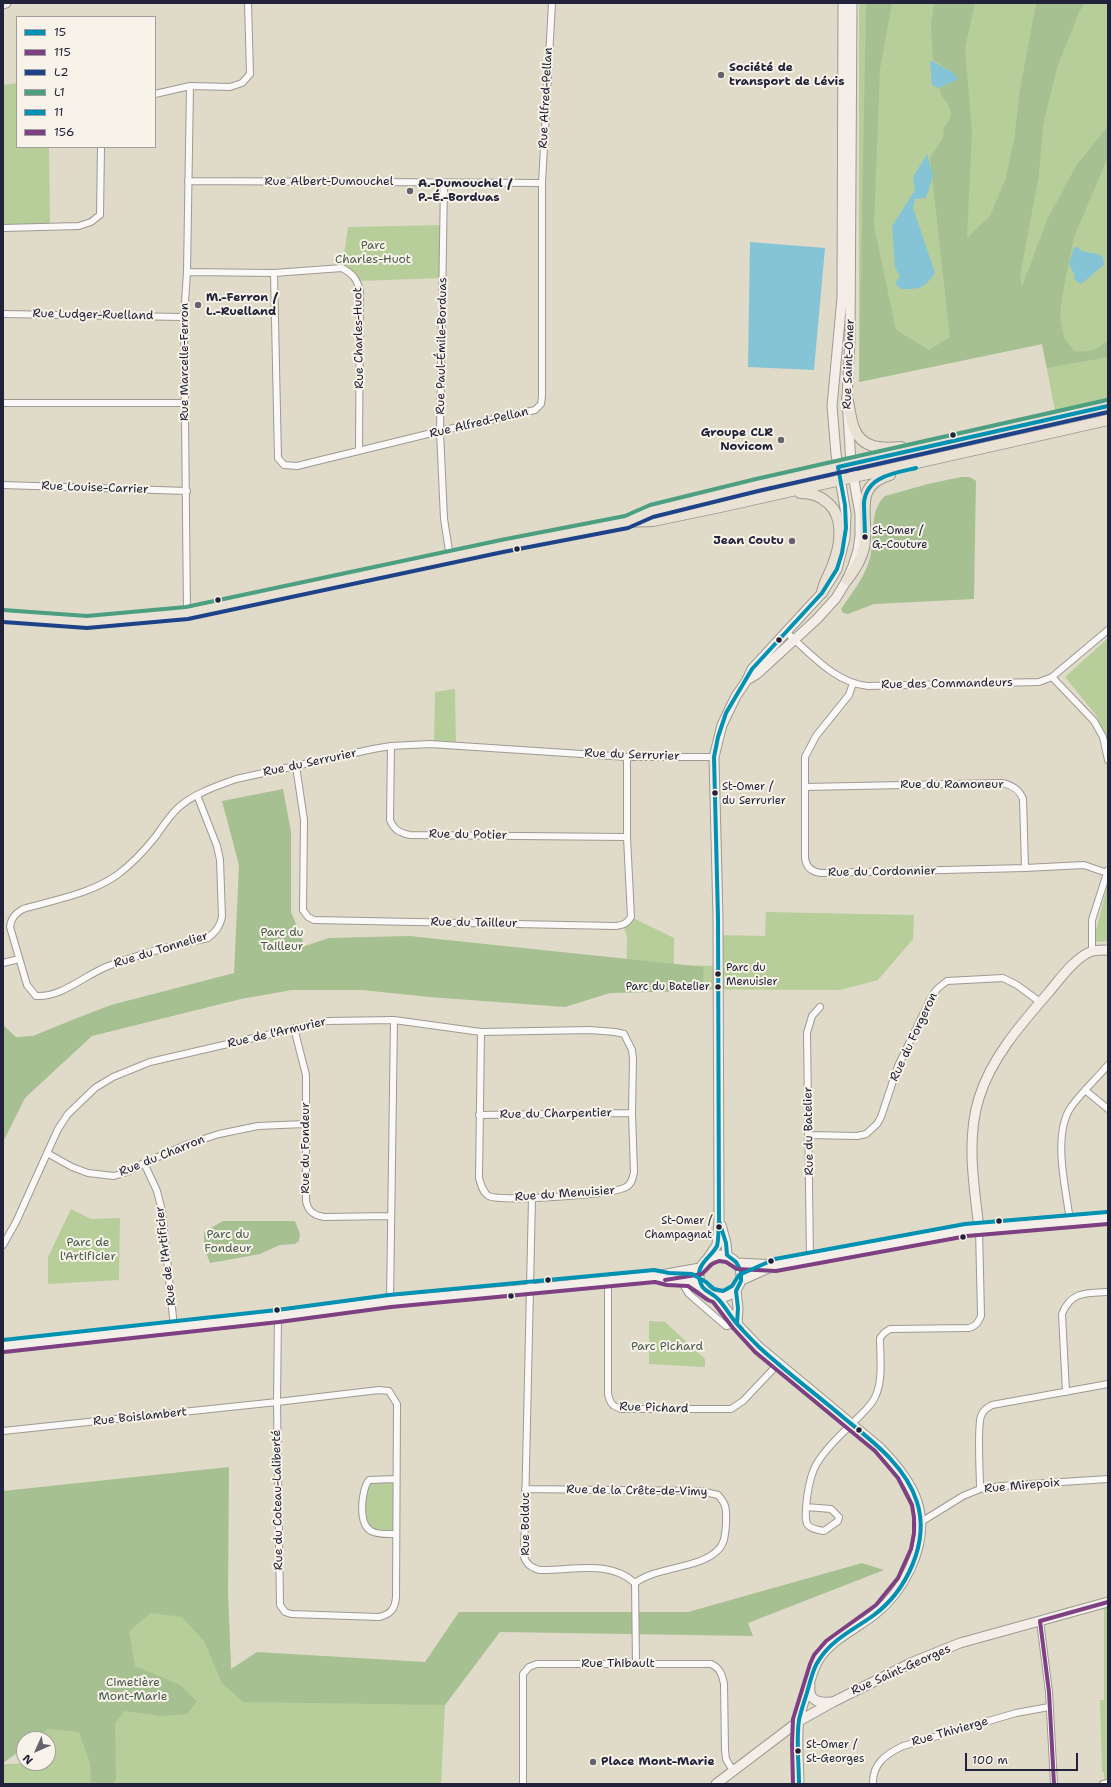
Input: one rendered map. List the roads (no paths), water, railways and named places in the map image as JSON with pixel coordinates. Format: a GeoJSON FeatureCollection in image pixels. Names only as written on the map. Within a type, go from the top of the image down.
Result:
{"type":"FeatureCollection","features":[{"type":"Feature","properties":{"kind":"main road"},"geometry":{"type":"LineString","coordinates":[[847,398],[854,428],[860,439],[865,443],[876,448],[884,449],[912,445],[927,446]]}},
{"type":"Feature","properties":{"kind":"main road"},"geometry":{"type":"LineString","coordinates":[[627,522],[651,511],[927,446],[1108,406]]}},
{"type":"Feature","properties":{"kind":"main road"},"geometry":{"type":"LineString","coordinates":[[3,616],[87,622],[187,613],[627,522],[653,521],[930,461],[1108,420]]}},
{"type":"Feature","properties":{"kind":"main road"},"geometry":{"type":"LineString","coordinates":[[847,580],[857,567],[864,547],[866,523],[865,498],[868,489],[874,482],[881,478],[930,461]]}},
{"type":"Feature","properties":{"kind":"main road"},"geometry":{"type":"LineString","coordinates":[[772,496],[802,493],[815,494],[823,498],[835,510],[839,523],[839,541],[834,564],[822,593]]}},
{"type":"Feature","properties":{"kind":"street"},"geometry":{"type":"LineString","coordinates":[[156,94],[190,86],[230,87],[242,83],[250,74],[248,3]]}},
{"type":"Feature","properties":{"kind":"street","name":"Rue Alfred-Pellan"},"geometry":{"type":"LineString","coordinates":[[274,272],[278,458],[284,465],[297,466],[440,431],[535,410],[541,404],[542,183],[552,3]]}},
{"type":"Feature","properties":{"kind":"street","name":"Rue Saint-Omer"},"geometry":{"type":"LineString","coordinates":[[708,1258],[717,1245],[719,1221],[718,935],[714,757],[718,737],[726,713],[747,680],[752,669],[822,593],[837,569],[845,538],[846,514],[838,467],[832,406],[842,298],[843,3]]}},
{"type":"Feature","properties":{"kind":"street","name":"Rue Saint-Omer"},"geometry":{"type":"LineString","coordinates":[[747,680],[757,674],[795,640],[833,601],[847,580],[858,550],[860,536],[860,514],[851,464],[847,398],[850,339],[852,3]]}},
{"type":"Feature","properties":{"kind":"street","name":"Rue Marcelle-Ferron"},"geometry":{"type":"LineString","coordinates":[[187,613],[187,491],[184,316],[187,272],[190,86]]}},
{"type":"Feature","properties":{"kind":"street"},"geometry":{"type":"LineString","coordinates":[[3,228],[79,226],[91,222],[100,215],[101,148]]}},
{"type":"Feature","properties":{"kind":"street","name":"Rue Albert-Dumouchel"},"geometry":{"type":"LineString","coordinates":[[188,180],[542,183]]}},
{"type":"Feature","properties":{"kind":"street","name":"Rue Paul-Émile-Borduas"},"geometry":{"type":"LineString","coordinates":[[444,183],[440,431],[444,519],[450,558]]}},
{"type":"Feature","properties":{"kind":"street","name":"Rue Charles-Huot"},"geometry":{"type":"LineString","coordinates":[[187,272],[274,272],[342,268],[358,280],[360,291],[359,451]]}},
{"type":"Feature","properties":{"kind":"street","name":"Rue Ludger-Ruelland"},"geometry":{"type":"LineString","coordinates":[[3,314],[184,316]]}},
{"type":"Feature","properties":{"kind":"street"},"geometry":{"type":"LineString","coordinates":[[3,403],[185,403]]}},
{"type":"Feature","properties":{"kind":"street","name":"Rue Louise-Carrier"},"geometry":{"type":"LineString","coordinates":[[3,486],[187,491]]}},
{"type":"Feature","properties":{"kind":"street","name":"Rue des Commandeurs"},"geometry":{"type":"LineString","coordinates":[[786,632],[834,674],[853,684],[868,686],[1039,682],[1052,677],[1108,630]]}},
{"type":"Feature","properties":{"kind":"street"},"geometry":{"type":"LineString","coordinates":[[1052,677],[1094,721],[1103,737],[1108,760]]}},
{"type":"Feature","properties":{"kind":"street","name":"Rue du Cordonnier"},"geometry":{"type":"LineString","coordinates":[[853,684],[849,695],[809,746],[805,757],[805,858],[806,865],[816,873],[1025,868],[1084,865],[1108,871]]}},
{"type":"Feature","properties":{"kind":"street","name":"Rue du Serrurier"},"geometry":{"type":"LineString","coordinates":[[19,959],[10,927],[10,921],[14,914],[23,909],[88,890],[116,876],[139,856],[179,807],[197,795],[236,779],[391,746],[430,744],[627,757],[714,757]]}},
{"type":"Feature","properties":{"kind":"street","name":"Rue du Potier"},"geometry":{"type":"LineString","coordinates":[[391,746],[390,820],[393,827],[401,833],[410,835],[627,837]]}},
{"type":"Feature","properties":{"kind":"street","name":"Rue du Tailleur"},"geometry":{"type":"LineString","coordinates":[[296,766],[304,820],[303,910],[308,917],[314,920],[623,925],[628,922],[631,917],[627,837],[627,757]]}},
{"type":"Feature","properties":{"kind":"street","name":"Rue du Ramoneur"},"geometry":{"type":"LineString","coordinates":[[805,787],[1002,783],[1010,785],[1021,794],[1023,799],[1025,868]]}},
{"type":"Feature","properties":{"kind":"street","name":"Rue du Tonnelier"},"geometry":{"type":"LineString","coordinates":[[19,959],[27,985],[36,996],[44,996],[68,987],[107,967],[128,959],[208,938],[220,924],[222,917],[220,860],[217,846],[197,795]]}},
{"type":"Feature","properties":{"kind":"street"},"geometry":{"type":"LineString","coordinates":[[1092,951],[1092,920],[1108,871]]}},
{"type":"Feature","properties":{"kind":"street"},"geometry":{"type":"LineString","coordinates":[[806,1507],[831,1509],[839,1517],[838,1521],[824,1531],[812,1529],[805,1522],[806,1507],[814,1468],[851,1424],[870,1406],[876,1396],[879,1386],[880,1338],[884,1333],[890,1330],[900,1329],[969,1328],[979,1322],[981,1316],[979,1228],[972,1149],[973,1130],[979,1098],[994,1064],[1040,1002],[1079,960],[1092,951],[1108,950]]}},
{"type":"Feature","properties":{"kind":"street"},"geometry":{"type":"LineString","coordinates":[[3,963],[19,959]]}},
{"type":"Feature","properties":{"kind":"street","name":"Rue du Forgeron"},"geometry":{"type":"LineString","coordinates":[[810,1135],[857,1136],[866,1134],[877,1124],[903,1056],[932,996],[936,989],[947,981],[1003,978],[1017,985],[1040,1002]]}},
{"type":"Feature","properties":{"kind":"street","name":"Rue du Batelier"},"geometry":{"type":"LineString","coordinates":[[810,1259],[808,1033],[812,1016],[820,1007]]}},
{"type":"Feature","properties":{"kind":"street"},"geometry":{"type":"LineString","coordinates":[[390,1301],[394,1020]]}},
{"type":"Feature","properties":{"kind":"street","name":"Rue de l'Armurier"},"geometry":{"type":"LineString","coordinates":[[3,1245],[16,1222],[58,1130],[68,1114],[95,1088],[113,1078],[150,1062],[294,1028],[327,1021],[394,1020]]}},
{"type":"Feature","properties":{"kind":"street","name":"Rue du Menuisier"},"geometry":{"type":"LineString","coordinates":[[394,1020],[481,1032],[590,1030],[624,1034],[632,1050],[634,1172],[632,1181],[628,1187],[606,1192],[532,1198],[494,1198],[488,1196],[484,1192],[479,1178],[481,1032]]}},
{"type":"Feature","properties":{"kind":"street","name":"Rue du Fondeur"},"geometry":{"type":"LineString","coordinates":[[294,1028],[306,1075],[306,1201],[308,1208],[312,1213],[324,1217],[391,1216]]}},
{"type":"Feature","properties":{"kind":"street"},"geometry":{"type":"LineString","coordinates":[[1070,1221],[1061,1152],[1062,1137],[1066,1119],[1071,1107],[1108,1065]]}},
{"type":"Feature","properties":{"kind":"street"},"geometry":{"type":"LineString","coordinates":[[1086,1090],[1108,1109]]}},
{"type":"Feature","properties":{"kind":"street","name":"Rue du Charpentier"},"geometry":{"type":"LineString","coordinates":[[479,1115],[632,1113]]}},
{"type":"Feature","properties":{"kind":"street","name":"Rue du Charron"},"geometry":{"type":"LineString","coordinates":[[47,1152],[72,1166],[101,1176],[114,1176],[127,1172],[188,1144],[239,1130],[258,1126],[305,1124]]}},
{"type":"Feature","properties":{"kind":"street","name":"Rue de l'Artificier"},"geometry":{"type":"LineString","coordinates":[[144,1163],[157,1191],[162,1211],[174,1327]]}},
{"type":"Feature","properties":{"kind":"street","name":"Rue Bolduc"},"geometry":{"type":"LineString","coordinates":[[532,1198],[525,1489],[524,1551],[526,1563],[539,1570],[603,1568],[627,1576],[635,1583]]}},
{"type":"Feature","properties":{"kind":"street"},"geometry":{"type":"LineString","coordinates":[[738,1264],[776,1265],[979,1228],[1108,1218]]}},
{"type":"Feature","properties":{"kind":"street","name":"Rue Saint-Omer"},"geometry":{"type":"LineString","coordinates":[[719,1221],[726,1243],[727,1255]]}},
{"type":"Feature","properties":{"kind":"street"},"geometry":{"type":"LineString","coordinates":[[656,1276],[690,1280],[702,1287],[706,1292],[717,1297],[724,1297],[736,1291],[742,1280],[741,1269],[738,1264],[727,1255],[720,1254],[708,1258],[700,1268],[699,1274],[702,1287]]}},
{"type":"Feature","properties":{"kind":"street"},"geometry":{"type":"LineString","coordinates":[[742,1280],[776,1265]]}},
{"type":"Feature","properties":{"kind":"street"},"geometry":{"type":"LineString","coordinates":[[3,1346],[278,1316],[390,1301],[656,1276],[700,1268]]}},
{"type":"Feature","properties":{"kind":"street"},"geometry":{"type":"LineString","coordinates":[[680,1280],[689,1294],[726,1326],[737,1324]]}},
{"type":"Feature","properties":{"kind":"street","name":"Rue Pichard"},"geometry":{"type":"LineString","coordinates":[[608,1281],[608,1394],[610,1402],[614,1407],[621,1409],[731,1409],[743,1401],[778,1363]]}},
{"type":"Feature","properties":{"kind":"street"},"geometry":{"type":"LineString","coordinates":[[736,1291],[738,1308],[737,1324]]}},
{"type":"Feature","properties":{"kind":"street"},"geometry":{"type":"LineString","coordinates":[[1066,1392],[1062,1314],[1064,1308],[1069,1300],[1086,1293],[1108,1292]]}},
{"type":"Feature","properties":{"kind":"street"},"geometry":{"type":"LineString","coordinates":[[717,1297],[737,1324],[759,1347],[888,1456],[907,1481],[914,1494],[922,1522],[919,1548],[906,1578],[896,1594],[875,1614],[826,1649],[818,1660],[812,1673],[799,1721],[799,1784]]}},
{"type":"Feature","properties":{"kind":"street"},"geometry":{"type":"LineString","coordinates":[[277,1402],[278,1316]]}},
{"type":"Feature","properties":{"kind":"street"},"geometry":{"type":"LineString","coordinates":[[980,1489],[980,1429],[981,1417],[985,1409],[992,1404],[1108,1384]]}},
{"type":"Feature","properties":{"kind":"street","name":"Rue du Coteau-Laliberté"},"geometry":{"type":"LineString","coordinates":[[379,1390],[389,1391],[397,1404],[396,1479],[396,1597],[395,1606],[392,1611],[379,1617],[291,1614],[285,1612],[280,1605],[277,1402],[379,1390]]}},
{"type":"Feature","properties":{"kind":"street","name":"Rue Boislambert"},"geometry":{"type":"LineString","coordinates":[[3,1431],[277,1402]]}},
{"type":"Feature","properties":{"kind":"street"},"geometry":{"type":"LineString","coordinates":[[396,1479],[369,1480],[365,1485],[363,1496],[363,1520],[367,1528],[372,1532],[396,1534]]}},
{"type":"Feature","properties":{"kind":"street","name":"Rue Mirepoix"},"geometry":{"type":"LineString","coordinates":[[922,1522],[964,1496],[980,1489],[1001,1486],[1108,1480]]}},
{"type":"Feature","properties":{"kind":"street","name":"Rue de la Crête-de-Vimy"},"geometry":{"type":"LineString","coordinates":[[525,1489],[701,1491],[718,1494],[727,1507],[725,1537],[718,1550],[709,1556],[692,1563],[651,1574],[635,1583]]}},
{"type":"Feature","properties":{"kind":"street"},"geometry":{"type":"LineString","coordinates":[[635,1583],[636,1664]]}},
{"type":"Feature","properties":{"kind":"street","name":"Rue Saint-Georges"},"geometry":{"type":"LineString","coordinates":[[716,1784],[799,1721],[832,1702],[913,1662],[960,1644],[1108,1602]]}},
{"type":"Feature","properties":{"kind":"street"},"geometry":{"type":"LineString","coordinates":[[1040,1621],[1049,1692],[1054,1784]]}},
{"type":"Feature","properties":{"kind":"street","name":"Rue Thibault"},"geometry":{"type":"LineString","coordinates":[[523,1784],[523,1674],[529,1667],[537,1664],[711,1664],[718,1667],[722,1674],[724,1684],[726,1759],[733,1771]]}},
{"type":"Feature","properties":{"kind":"street"},"geometry":{"type":"LineString","coordinates":[[812,1673],[810,1691],[813,1700],[818,1702],[832,1702]]}},
{"type":"Feature","properties":{"kind":"street","name":"Rue Thivierge"},"geometry":{"type":"LineString","coordinates":[[873,1784],[875,1768],[889,1753],[902,1746],[1016,1714],[1049,1707]]}},
{"type":"Feature","properties":{"kind":"street"},"geometry":{"type":"LineString","coordinates":[[1103,1784],[1108,1783]]}},
{"type":"Feature","properties":{"kind":"water"},"geometry":{"type":"Polygon","coordinates":[[[930,60],[952,72],[958,78],[957,80],[939,88],[932,85],[930,60]]]}},
{"type":"Feature","properties":{"kind":"water"},"geometry":{"type":"Polygon","coordinates":[[[927,154],[933,176],[926,198],[915,199],[913,208],[935,273],[928,282],[921,287],[901,289],[895,283],[900,277],[895,267],[892,226],[915,190],[913,177],[927,154]]]}},
{"type":"Feature","properties":{"kind":"water"},"geometry":{"type":"Polygon","coordinates":[[[750,242],[825,248],[814,370],[748,367],[750,242]]]}},
{"type":"Feature","properties":{"kind":"water"},"geometry":{"type":"Polygon","coordinates":[[[1074,247],[1103,257],[1104,265],[1081,284],[1074,279],[1075,276],[1069,264],[1074,247]]]}},
{"type":"Feature","properties":{"kind":"place","name":"Société de transport de Lévis"},"geometry":{"type":"Point","coordinates":[721,75]}},
{"type":"Feature","properties":{"kind":"place","name":"A.-Dumouchel / P.-É.-Borduas"},"geometry":{"type":"Point","coordinates":[410,191]}},
{"type":"Feature","properties":{"kind":"place","name":"M.-Ferron / L.-Ruelland"},"geometry":{"type":"Point","coordinates":[198,305]}},
{"type":"Feature","properties":{"kind":"place","name":"Groupe CLR Novicom"},"geometry":{"type":"Point","coordinates":[781,440]}},
{"type":"Feature","properties":{"kind":"place","name":"St-Omer / G.-Couture"},"geometry":{"type":"Point","coordinates":[865,537]}},
{"type":"Feature","properties":{"kind":"place","name":"Jean Coutu"},"geometry":{"type":"Point","coordinates":[792,541]}},
{"type":"Feature","properties":{"kind":"place","name":"St-Omer / du Serrurier"},"geometry":{"type":"Point","coordinates":[715,793]}},
{"type":"Feature","properties":{"kind":"place","name":"Parc du Menuisier"},"geometry":{"type":"Point","coordinates":[718,974]}},
{"type":"Feature","properties":{"kind":"place","name":"Parc du Batelier"},"geometry":{"type":"Point","coordinates":[718,987]}},
{"type":"Feature","properties":{"kind":"place","name":"St-Omer / Champagnat"},"geometry":{"type":"Point","coordinates":[719,1227]}},
{"type":"Feature","properties":{"kind":"place","name":"St-Omer / St-Georges"},"geometry":{"type":"Point","coordinates":[798,1751]}},
{"type":"Feature","properties":{"kind":"place","name":"Place Mont-Marie"},"geometry":{"type":"Point","coordinates":[593,1762]}},
{"type":"Feature","properties":{"kind":"park label","name":"Parc Charles-Huot"},"geometry":{"type":"Point","coordinates":[373,253]}},
{"type":"Feature","properties":{"kind":"park label","name":"Parc du Tailleur"},"geometry":{"type":"Point","coordinates":[282,940]}},
{"type":"Feature","properties":{"kind":"park label","name":"Parc du Fondeur"},"geometry":{"type":"Point","coordinates":[228,1242]}},
{"type":"Feature","properties":{"kind":"park label","name":"Parc de l'Artificier"},"geometry":{"type":"Point","coordinates":[88,1250]}},
{"type":"Feature","properties":{"kind":"park label","name":"Parc Pichard"},"geometry":{"type":"Point","coordinates":[667,1347]}},
{"type":"Feature","properties":{"kind":"park label","name":"Cimetière Mont-Marie"},"geometry":{"type":"Point","coordinates":[133,1690]}}]}
